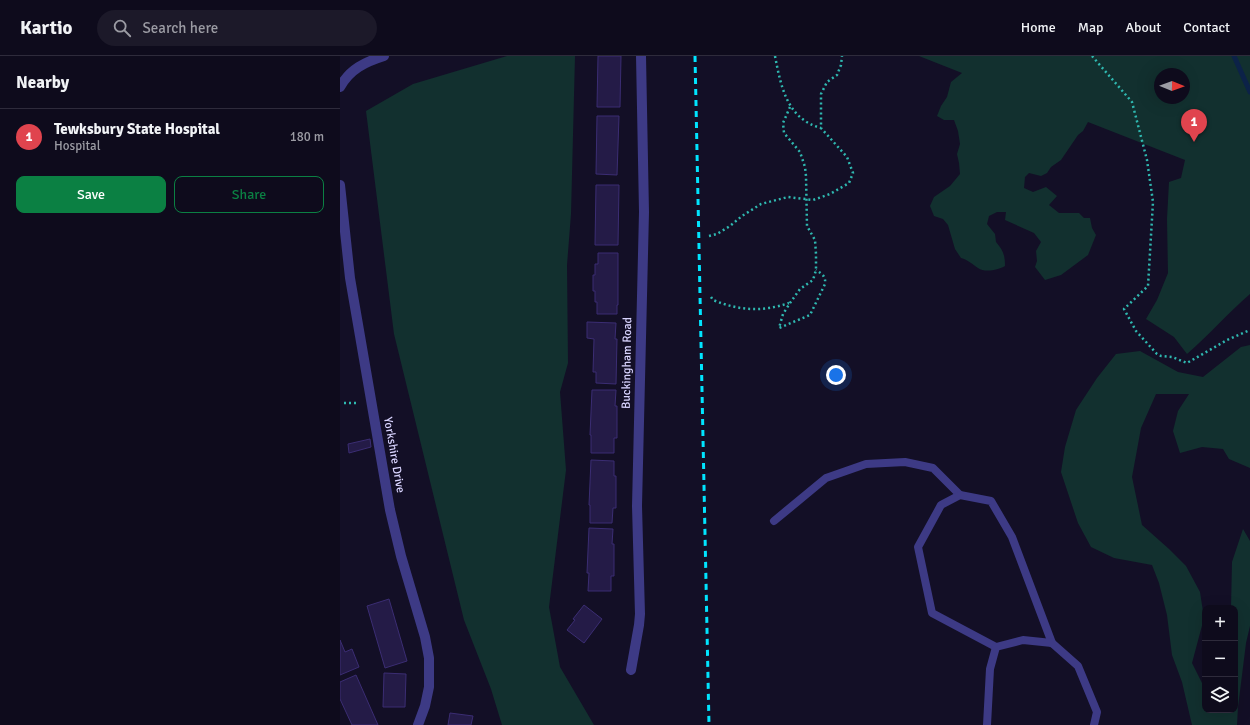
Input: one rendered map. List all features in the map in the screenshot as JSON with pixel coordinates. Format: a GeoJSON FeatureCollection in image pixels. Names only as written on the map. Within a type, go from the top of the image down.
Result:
{"type":"FeatureCollection","features":[{"type":"Feature","properties":{"kind":"street"},"geometry":{"type":"LineString","coordinates":[[341,83],[361,65],[384,56]]}},
{"type":"Feature","properties":{"kind":"street","name":"Buckingham Road"},"geometry":{"type":"LineString","coordinates":[[631,670],[640,614],[637,506],[644,212],[641,56]]}},
{"type":"Feature","properties":{"kind":"street","name":"Yorkshire Drive"},"geometry":{"type":"LineString","coordinates":[[340,185],[353,298],[390,510],[401,556],[425,637],[428,658],[429,687],[418,725]]}},
{"type":"Feature","properties":{"kind":"lane"},"geometry":{"type":"LineString","coordinates":[[774,521],[826,478],[866,464],[905,462],[933,468],[960,494],[991,501],[1012,537],[1052,643],[1078,666],[1097,712],[1094,725]]}},
{"type":"Feature","properties":{"kind":"lane"},"geometry":{"type":"LineString","coordinates":[[960,494],[941,505],[918,547],[932,614],[996,647],[1023,640],[1052,643]]}},
{"type":"Feature","properties":{"kind":"lane"},"geometry":{"type":"LineString","coordinates":[[987,725],[990,669],[996,647]]}},
{"type":"Feature","properties":{"kind":"path"},"geometry":{"type":"LineString","coordinates":[[709,236],[717,234],[730,226],[742,216],[761,204],[788,198],[813,200],[830,194],[849,182],[853,173],[847,157],[821,128],[810,125],[802,120],[790,107],[775,56]]}},
{"type":"Feature","properties":{"kind":"path"},"geometry":{"type":"LineString","coordinates":[[821,128],[821,94],[827,82],[837,75],[841,65],[842,56]]}},
{"type":"Feature","properties":{"kind":"path"},"geometry":{"type":"LineString","coordinates":[[1092,56],[1132,102],[1146,160],[1153,202],[1148,286],[1124,309],[1136,331],[1157,354],[1172,357],[1187,363],[1227,340],[1250,330]]}},
{"type":"Feature","properties":{"kind":"path"},"geometry":{"type":"LineString","coordinates":[[790,107],[783,123],[784,133],[800,152],[806,176],[807,226],[815,240],[816,270],[813,280],[800,289],[790,303],[783,314],[779,328],[810,315],[826,280],[824,275],[816,270]]}},
{"type":"Feature","properties":{"kind":"path"},"geometry":{"type":"LineString","coordinates":[[711,297],[713,300],[718,302],[742,309],[776,307],[790,303]]}},
{"type":"Feature","properties":{"kind":"green space"},"geometry":{"type":"Polygon","coordinates":[[[507,56],[575,56],[571,214],[567,265],[568,363],[560,392],[566,470],[549,607],[560,667],[594,725],[502,725],[491,689],[464,620],[394,334],[366,111],[413,84],[507,56]]]}},
{"type":"Feature","properties":{"kind":"green space"},"geometry":{"type":"Polygon","coordinates":[[[919,56],[1250,56],[1250,294],[1187,354],[1174,337],[1146,319],[1157,300],[1168,273],[1167,219],[1169,182],[1181,178],[1185,160],[1088,122],[1061,160],[1051,167],[1047,173],[1041,176],[1029,173],[1025,177],[1024,188],[1033,192],[1046,187],[1057,196],[1049,205],[1059,213],[1079,213],[1084,218],[1090,218],[1092,228],[1096,235],[1088,255],[1061,275],[1045,280],[1035,267],[1037,261],[1036,251],[1041,242],[1034,233],[1005,220],[1006,212],[997,212],[989,216],[987,224],[995,234],[996,242],[1005,259],[1005,266],[995,270],[981,270],[961,258],[955,249],[948,225],[943,219],[934,216],[930,206],[934,197],[950,186],[960,174],[957,154],[960,144],[958,131],[954,120],[944,120],[937,116],[947,97],[951,82],[962,73],[919,56]]]}},
{"type":"Feature","properties":{"kind":"green space"},"geometry":{"type":"Polygon","coordinates":[[[1250,345],[1250,468],[1229,459],[1223,449],[1202,447],[1180,453],[1173,431],[1178,411],[1189,394],[1156,394],[1141,428],[1132,477],[1142,525],[1186,566],[1200,592],[1202,605],[1202,626],[1192,663],[1202,683],[1202,713],[1238,713],[1237,725],[1192,725],[1182,682],[1172,655],[1167,615],[1159,583],[1152,565],[1114,558],[1091,547],[1078,523],[1061,472],[1065,447],[1076,410],[1097,378],[1116,354],[1140,351],[1178,372],[1203,377],[1241,347],[1250,345]]]}},
{"type":"Feature","properties":{"kind":"green space"},"geometry":{"type":"Polygon","coordinates":[[[1243,529],[1250,541],[1250,626],[1246,643],[1238,707],[1238,605],[1231,605],[1232,562],[1243,529]]]}},
{"type":"Feature","properties":{"kind":"building"},"geometry":{"type":"Polygon","coordinates":[[[598,56],[621,56],[620,107],[597,107],[598,56]]]}},
{"type":"Feature","properties":{"kind":"building"},"geometry":{"type":"Polygon","coordinates":[[[597,116],[619,116],[617,175],[596,174],[597,116]]]}},
{"type":"Feature","properties":{"kind":"building"},"geometry":{"type":"Polygon","coordinates":[[[596,185],[619,185],[618,245],[595,245],[596,185]]]}},
{"type":"Feature","properties":{"kind":"building"},"geometry":{"type":"Polygon","coordinates":[[[598,253],[618,253],[617,314],[597,314],[597,302],[595,302],[595,291],[593,291],[593,275],[595,275],[595,264],[598,264],[598,253]]]}},
{"type":"Feature","properties":{"kind":"building"},"geometry":{"type":"Polygon","coordinates":[[[587,322],[616,323],[616,384],[596,383],[596,372],[593,372],[594,339],[587,338],[587,322]]]}},
{"type":"Feature","properties":{"kind":"building"},"geometry":{"type":"Polygon","coordinates":[[[592,390],[616,390],[615,406],[617,406],[617,438],[614,438],[614,453],[591,453],[590,435],[592,390]]]}},
{"type":"Feature","properties":{"kind":"building"},"geometry":{"type":"Polygon","coordinates":[[[370,439],[371,447],[349,453],[348,444],[370,439]]]}},
{"type":"Feature","properties":{"kind":"building"},"geometry":{"type":"Polygon","coordinates":[[[591,460],[614,461],[614,476],[616,476],[616,508],[613,508],[612,523],[590,523],[589,505],[591,460]]]}},
{"type":"Feature","properties":{"kind":"building"},"geometry":{"type":"Polygon","coordinates":[[[589,528],[613,529],[612,544],[614,544],[614,576],[611,576],[611,591],[588,591],[589,573],[587,573],[589,528]]]}},
{"type":"Feature","properties":{"kind":"building"},"geometry":{"type":"Polygon","coordinates":[[[389,599],[407,661],[385,668],[367,606],[389,599]]]}},
{"type":"Feature","properties":{"kind":"building"},"geometry":{"type":"Polygon","coordinates":[[[584,605],[602,619],[584,643],[567,630],[575,620],[573,619],[584,605]]]}},
{"type":"Feature","properties":{"kind":"building"},"geometry":{"type":"Polygon","coordinates":[[[340,640],[345,652],[352,649],[359,667],[340,675],[340,640]]]}},
{"type":"Feature","properties":{"kind":"building"},"geometry":{"type":"Polygon","coordinates":[[[384,673],[406,674],[405,707],[383,707],[384,673]]]}},
{"type":"Feature","properties":{"kind":"building"},"geometry":{"type":"Polygon","coordinates":[[[356,675],[378,725],[352,725],[340,699],[340,682],[356,675]]]}},
{"type":"Feature","properties":{"kind":"building"},"geometry":{"type":"Polygon","coordinates":[[[450,713],[473,716],[471,725],[448,725],[450,713]]]}},
{"type":"Feature","properties":{"kind":"waterway"},"geometry":{"type":"LineString","coordinates":[[1234,56],[1250,92]]}},
{"type":"Feature","properties":{"kind":"railway"},"geometry":{"type":"LineString","coordinates":[[695,56],[709,725]]}},
{"type":"Feature","properties":{"kind":"place","name":"Tewksbury State Hospital"},"geometry":{"type":"Point","coordinates":[1194,142]}}]}
